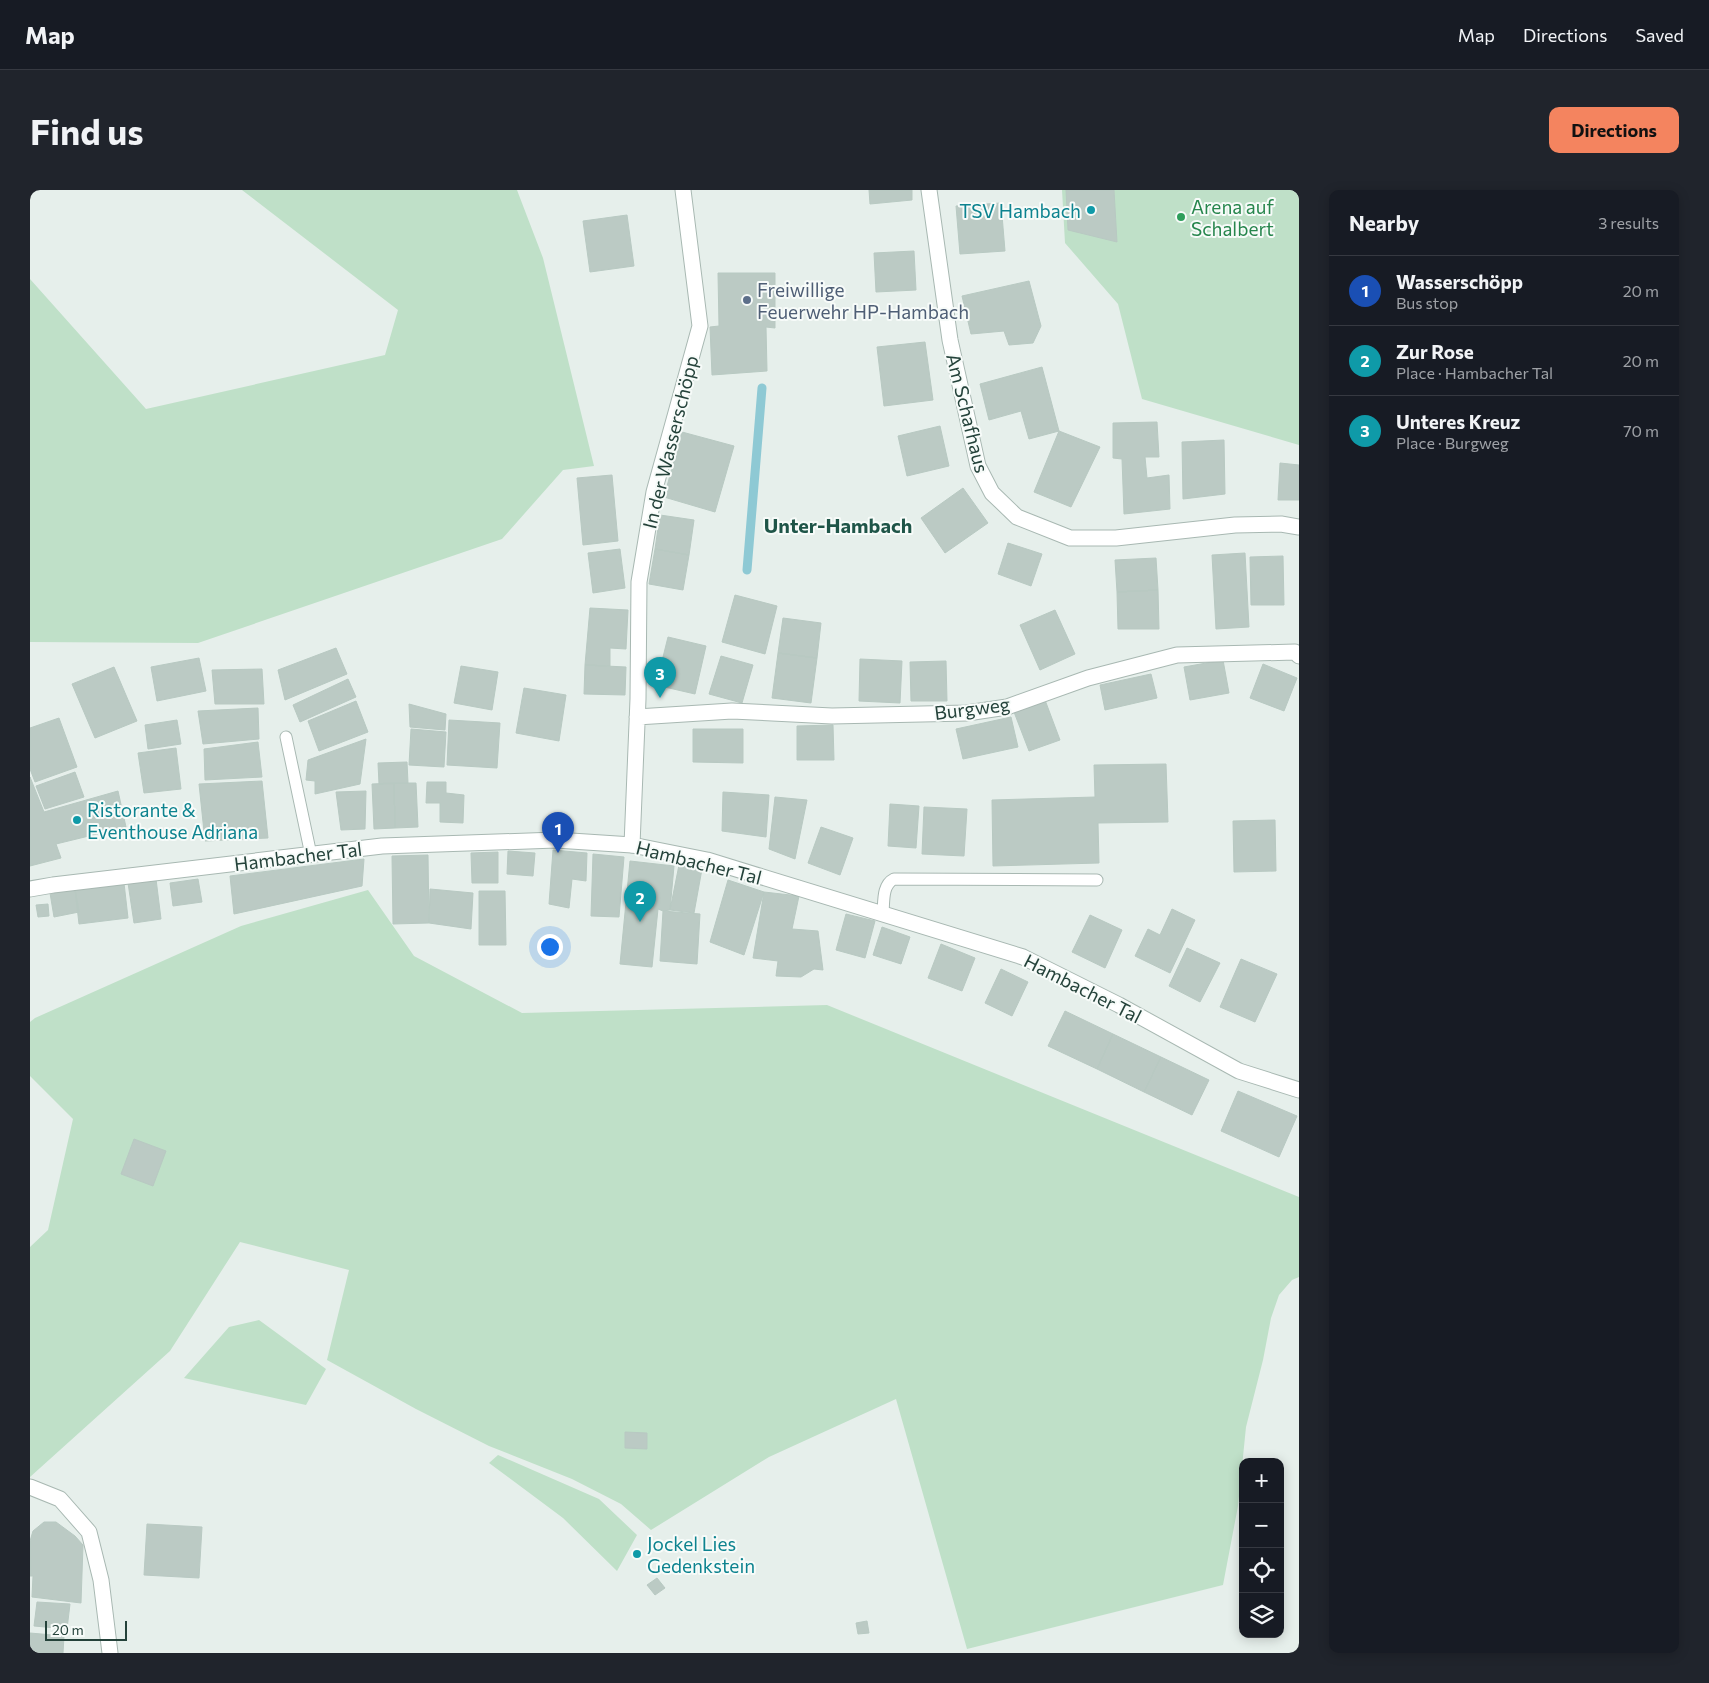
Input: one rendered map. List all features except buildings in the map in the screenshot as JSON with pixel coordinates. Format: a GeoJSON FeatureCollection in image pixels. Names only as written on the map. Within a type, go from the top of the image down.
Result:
{"type":"FeatureCollection","features":[{"type":"Feature","properties":{"kind":"street","name":"In der Wasserschöpp"},"geometry":{"type":"LineString","coordinates":[[632,845],[641,573],[654,492],[700,326],[683,190]]}},
{"type":"Feature","properties":{"kind":"street","name":"Am Schafhaus"},"geometry":{"type":"LineString","coordinates":[[929,190],[950,340],[978,466],[992,492],[1017,517],[1070,538],[1116,538],[1235,525],[1281,524],[1299,528]]}},
{"type":"Feature","properties":{"kind":"street","name":"Burgweg"},"geometry":{"type":"LineString","coordinates":[[637,716],[732,711],[832,716],[967,712],[1007,707],[1088,678],[1177,655],[1298,650]]}},
{"type":"Feature","properties":{"kind":"street","name":"Hambacher Tal"},"geometry":{"type":"LineString","coordinates":[[30,889],[382,846],[556,840],[632,845],[707,860],[1023,957],[1119,1005],[1239,1071],[1299,1090]]}},
{"type":"Feature","properties":{"kind":"street"},"geometry":{"type":"LineString","coordinates":[[30,1487],[60,1498],[89,1532],[101,1580],[110,1653]]}},
{"type":"Feature","properties":{"kind":"lane"},"geometry":{"type":"LineString","coordinates":[[286,737],[311,855]]}},
{"type":"Feature","properties":{"kind":"lane"},"geometry":{"type":"LineString","coordinates":[[883,914],[886,888],[889,882],[894,880],[1096,880]]}},
{"type":"Feature","properties":{"kind":"green space"},"geometry":{"type":"Polygon","coordinates":[[[242,190],[517,190],[543,258],[594,466],[563,470],[502,539],[198,643],[30,642],[30,279],[146,409],[385,355],[398,310],[242,190]]]}},
{"type":"Feature","properties":{"kind":"green space"},"geometry":{"type":"Polygon","coordinates":[[[1062,190],[1299,190],[1299,445],[1142,399],[1118,304],[1065,243],[1062,190]]]}},
{"type":"Feature","properties":{"kind":"green space"},"geometry":{"type":"Polygon","coordinates":[[[368,890],[414,956],[522,1013],[827,1005],[1299,1197],[1299,1277],[1292,1280],[1279,1295],[1271,1318],[1263,1360],[1246,1427],[1243,1458],[1239,1458],[1238,1506],[1223,1585],[967,1649],[896,1399],[769,1457],[651,1530],[621,1504],[572,1479],[489,1446],[416,1409],[327,1360],[349,1270],[240,1242],[170,1351],[30,1477],[30,1247],[48,1230],[73,1119],[30,1076],[30,1022],[35,1018],[241,926],[368,890]]]}},
{"type":"Feature","properties":{"kind":"green space"},"geometry":{"type":"Polygon","coordinates":[[[259,1320],[326,1369],[306,1405],[184,1378],[229,1327],[259,1320]]]}},
{"type":"Feature","properties":{"kind":"green space"},"geometry":{"type":"Polygon","coordinates":[[[498,1455],[599,1499],[637,1535],[617,1571],[563,1518],[489,1463],[498,1455]]]}},
{"type":"Feature","properties":{"kind":"waterway"},"geometry":{"type":"LineString","coordinates":[[747,570],[762,388]]}},
{"type":"Feature","properties":{"kind":"place","name":"TSV Hambach"},"geometry":{"type":"Point","coordinates":[1091,210]}},
{"type":"Feature","properties":{"kind":"place","name":"Arena auf Schalbert"},"geometry":{"type":"Point","coordinates":[1181,217]}},
{"type":"Feature","properties":{"kind":"place","name":"Freiwillige Feuerwehr HP-Hambach"},"geometry":{"type":"Point","coordinates":[747,300]}},
{"type":"Feature","properties":{"kind":"place","name":"Unteres Kreuz"},"geometry":{"type":"Point","coordinates":[660,698]}},
{"type":"Feature","properties":{"kind":"place","name":"Ristorante & Eventhouse Adriana"},"geometry":{"type":"Point","coordinates":[77,820]}},
{"type":"Feature","properties":{"kind":"place","name":"Wasserschöpp"},"geometry":{"type":"Point","coordinates":[558,853]}},
{"type":"Feature","properties":{"kind":"place","name":"Zur Rose"},"geometry":{"type":"Point","coordinates":[640,922]}},
{"type":"Feature","properties":{"kind":"place","name":"Jockel Lies Gedenkstein"},"geometry":{"type":"Point","coordinates":[637,1554]}},
{"type":"Feature","properties":{"kind":"district","name":"Unter-Hambach"},"geometry":{"type":"Point","coordinates":[838,525]}}]}
